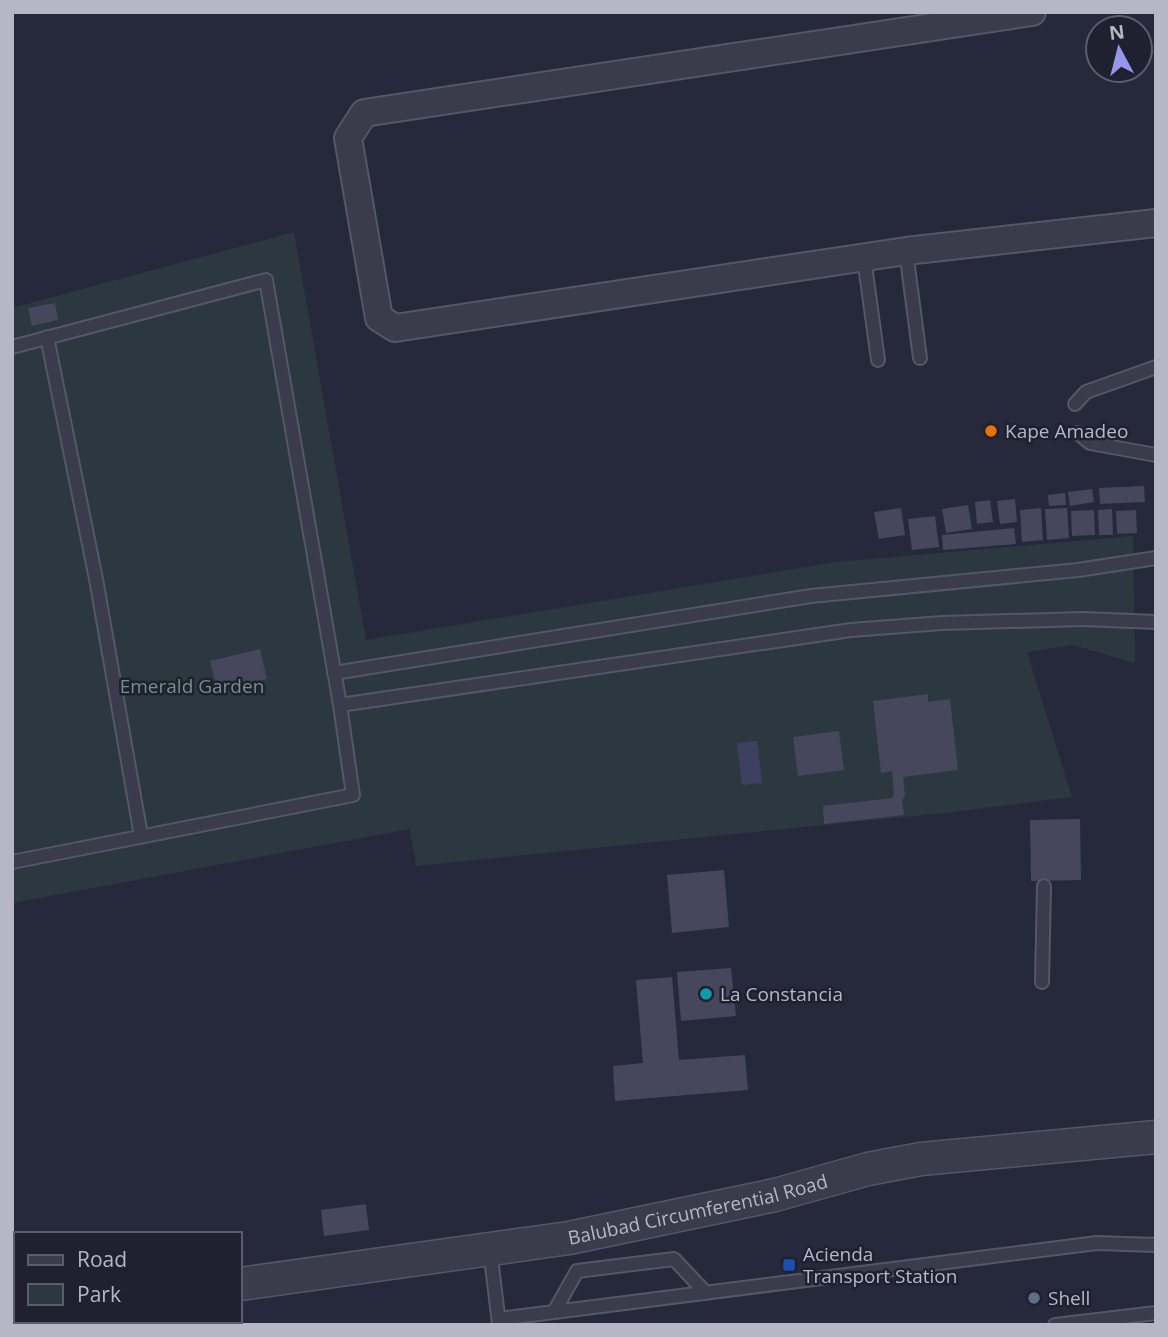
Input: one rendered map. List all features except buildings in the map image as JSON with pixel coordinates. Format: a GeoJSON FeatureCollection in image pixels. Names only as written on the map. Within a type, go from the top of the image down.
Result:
{"type":"FeatureCollection","features":[{"type":"Feature","properties":{"kind":"street"},"geometry":{"type":"LineString","coordinates":[[1032,12],[363,113],[348,138],[379,318],[396,328],[906,251],[1156,223]]}},
{"type":"Feature","properties":{"kind":"street","name":"Balubad Circumferential Road"},"geometry":{"type":"LineString","coordinates":[[242,1284],[569,1238],[775,1195],[868,1169],[921,1159],[1156,1137]]}},
{"type":"Feature","properties":{"kind":"lane"},"geometry":{"type":"LineString","coordinates":[[906,251],[920,358]]}},
{"type":"Feature","properties":{"kind":"lane"},"geometry":{"type":"LineString","coordinates":[[864,258],[878,360]]}},
{"type":"Feature","properties":{"kind":"lane"},"geometry":{"type":"LineString","coordinates":[[12,347],[266,280],[340,705],[353,795],[12,862]]}},
{"type":"Feature","properties":{"kind":"lane"},"geometry":{"type":"LineString","coordinates":[[47,337],[96,579],[141,836]]}},
{"type":"Feature","properties":{"kind":"lane"},"geometry":{"type":"LineString","coordinates":[[1075,404],[1086,392],[1156,367]]}},
{"type":"Feature","properties":{"kind":"lane"},"geometry":{"type":"LineString","coordinates":[[1078,433],[1090,443],[1156,456]]}},
{"type":"Feature","properties":{"kind":"lane"},"geometry":{"type":"LineString","coordinates":[[334,673],[811,596],[1078,570],[1156,558]]}},
{"type":"Feature","properties":{"kind":"lane"},"geometry":{"type":"LineString","coordinates":[[340,705],[851,630],[1006,621],[1083,619],[1156,622]]}},
{"type":"Feature","properties":{"kind":"lane"},"geometry":{"type":"LineString","coordinates":[[1042,982],[1044,886]]}},
{"type":"Feature","properties":{"kind":"lane"},"geometry":{"type":"LineString","coordinates":[[490,1248],[499,1322],[554,1312],[1097,1243],[1156,1245]]}},
{"type":"Feature","properties":{"kind":"lane"},"geometry":{"type":"LineString","coordinates":[[554,1312],[577,1271],[591,1269],[674,1259],[706,1293]]}},
{"type":"Feature","properties":{"kind":"lane"},"geometry":{"type":"LineString","coordinates":[[1055,1325],[1156,1313]]}},
{"type":"Feature","properties":{"kind":"green space","name":"Emerald Garden"},"geometry":{"type":"Polygon","coordinates":[[[294,232],[366,640],[836,562],[1133,536],[1135,663],[1073,645],[1027,652],[1072,797],[953,812],[416,866],[410,829],[12,903],[12,308],[294,232]]]}},
{"type":"Feature","properties":{"kind":"water"},"geometry":{"type":"Polygon","coordinates":[[[757,741],[762,783],[742,785],[737,743],[757,741]]]}},
{"type":"Feature","properties":{"kind":"place","name":"Kape Amadeo"},"geometry":{"type":"Point","coordinates":[991,431]}},
{"type":"Feature","properties":{"kind":"place","name":"La Constancia"},"geometry":{"type":"Point","coordinates":[706,994]}},
{"type":"Feature","properties":{"kind":"place","name":"Acienda Transport Station"},"geometry":{"type":"Point","coordinates":[789,1265]}},
{"type":"Feature","properties":{"kind":"place","name":"Shell"},"geometry":{"type":"Point","coordinates":[1034,1298]}}]}
